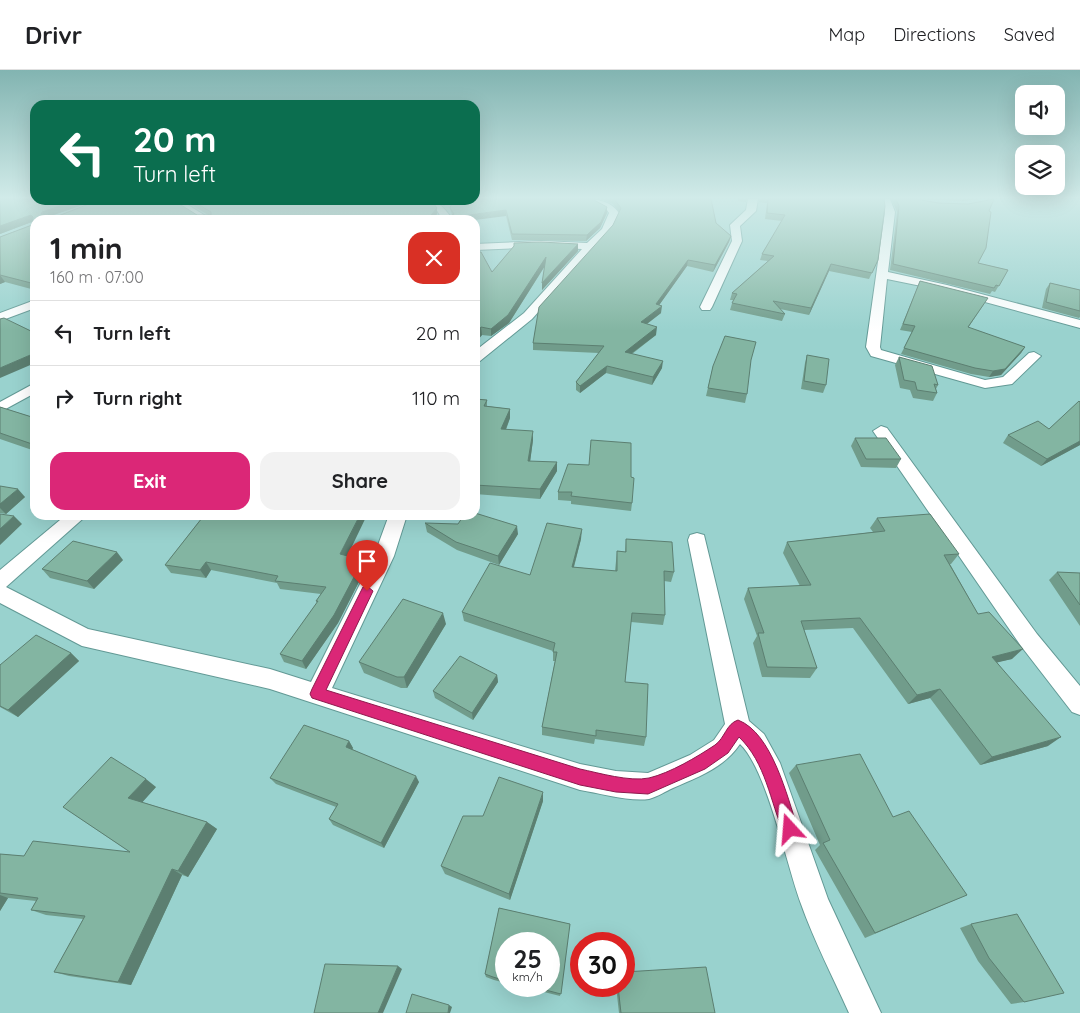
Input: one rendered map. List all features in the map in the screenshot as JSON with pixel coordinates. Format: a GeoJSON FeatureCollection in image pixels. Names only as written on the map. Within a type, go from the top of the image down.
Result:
{"type":"FeatureCollection","features":[{"type":"Feature","properties":{"kind":"street"},"geometry":{"type":"LineString","coordinates":[[480,354],[528,316],[593,243]]}},
{"type":"Feature","properties":{"kind":"street"},"geometry":{"type":"LineString","coordinates":[[706,306],[736,243]]}},
{"type":"Feature","properties":{"kind":"street"},"geometry":{"type":"LineString","coordinates":[[886,243],[874,347],[876,353],[985,384],[1007,381],[1034,356]]}},
{"type":"Feature","properties":{"kind":"street"},"geometry":{"type":"LineString","coordinates":[[480,248],[541,244],[590,246]]}},
{"type":"Feature","properties":{"kind":"street"},"geometry":{"type":"LineString","coordinates":[[882,274],[943,286],[1080,324]]}},
{"type":"Feature","properties":{"kind":"street"},"geometry":{"type":"LineString","coordinates":[[0,317],[30,306]]}},
{"type":"Feature","properties":{"kind":"street"},"geometry":{"type":"LineString","coordinates":[[0,408],[30,390]]}},
{"type":"Feature","properties":{"kind":"street"},"geometry":{"type":"LineString","coordinates":[[881,431],[1029,640],[1080,704]]}},
{"type":"Feature","properties":{"kind":"street"},"geometry":{"type":"LineString","coordinates":[[0,581],[72,520]]}},
{"type":"Feature","properties":{"kind":"street"},"geometry":{"type":"LineString","coordinates":[[317,694],[384,556],[396,520]]}},
{"type":"Feature","properties":{"kind":"street"},"geometry":{"type":"LineString","coordinates":[[697,540],[738,726],[755,742],[771,772],[816,904],[865,1013]]}},
{"type":"Feature","properties":{"kind":"street"},"geometry":{"type":"LineString","coordinates":[[0,593],[82,636],[99,642],[270,679],[580,777],[616,784],[648,786],[699,764],[723,748],[738,726]]}},
{"type":"Feature","properties":{"kind":"building"},"geometry":{"type":"Polygon","coordinates":[[[0,243],[30,243],[30,283],[0,275],[0,243]]]}},
{"type":"Feature","properties":{"kind":"building"},"geometry":{"type":"Polygon","coordinates":[[[514,243],[578,244],[542,283],[546,257],[508,315],[491,329],[480,328],[480,252],[492,272],[514,246],[514,243]]]}},
{"type":"Feature","properties":{"kind":"building"},"geometry":{"type":"Polygon","coordinates":[[[597,243],[727,243],[715,265],[688,260],[656,304],[662,306],[641,322],[657,327],[625,352],[663,361],[653,377],[607,366],[580,386],[576,382],[604,346],[533,343],[539,307],[597,243]]]}},
{"type":"Feature","properties":{"kind":"building"},"geometry":{"type":"Polygon","coordinates":[[[768,243],[880,243],[878,260],[872,273],[831,264],[811,308],[773,301],[785,314],[732,303],[737,294],[732,293],[774,256],[762,254],[768,243]]]}},
{"type":"Feature","properties":{"kind":"building"},"geometry":{"type":"Polygon","coordinates":[[[895,243],[987,243],[978,263],[1008,270],[999,286],[996,285],[994,288],[893,264],[895,243]]]}},
{"type":"Feature","properties":{"kind":"building"},"geometry":{"type":"Polygon","coordinates":[[[920,281],[988,298],[968,327],[1025,347],[1005,369],[993,371],[975,368],[904,348],[915,326],[903,324],[920,281]]]}},
{"type":"Feature","properties":{"kind":"building"},"geometry":{"type":"Polygon","coordinates":[[[1050,283],[1080,290],[1080,311],[1046,302],[1050,283]]]}},
{"type":"Feature","properties":{"kind":"building"},"geometry":{"type":"Polygon","coordinates":[[[4,318],[30,331],[30,355],[0,368],[0,319],[4,318]]]}},
{"type":"Feature","properties":{"kind":"building"},"geometry":{"type":"Polygon","coordinates":[[[725,336],[756,342],[751,360],[747,394],[708,388],[713,366],[725,336]]]}},
{"type":"Feature","properties":{"kind":"building"},"geometry":{"type":"Polygon","coordinates":[[[807,355],[829,359],[826,385],[804,381],[807,355]]]}},
{"type":"Feature","properties":{"kind":"building"},"geometry":{"type":"Polygon","coordinates":[[[899,357],[932,366],[938,385],[934,384],[937,393],[917,390],[915,382],[904,380],[899,357]]]}},
{"type":"Feature","properties":{"kind":"building"},"geometry":{"type":"Polygon","coordinates":[[[480,399],[487,400],[484,406],[510,409],[501,429],[533,431],[528,461],[557,462],[540,489],[480,485],[480,399]]]}},
{"type":"Feature","properties":{"kind":"building"},"geometry":{"type":"Polygon","coordinates":[[[1079,401],[1080,441],[1047,459],[1008,435],[1038,421],[1049,429],[1079,401]]]}},
{"type":"Feature","properties":{"kind":"building"},"geometry":{"type":"Polygon","coordinates":[[[0,407],[30,416],[30,443],[0,433],[0,407]]]}},
{"type":"Feature","properties":{"kind":"building"},"geometry":{"type":"Polygon","coordinates":[[[855,438],[886,438],[901,459],[866,459],[855,438]]]}},
{"type":"Feature","properties":{"kind":"building"},"geometry":{"type":"Polygon","coordinates":[[[591,440],[631,443],[631,477],[634,478],[632,503],[571,496],[572,492],[558,492],[568,464],[589,465],[591,440]]]}},
{"type":"Feature","properties":{"kind":"building"},"geometry":{"type":"Polygon","coordinates":[[[0,486],[18,489],[0,504],[0,486]]]}},
{"type":"Feature","properties":{"kind":"building"},"geometry":{"type":"Polygon","coordinates":[[[0,514],[14,516],[0,529],[0,514]]]}},
{"type":"Feature","properties":{"kind":"building"},"geometry":{"type":"Polygon","coordinates":[[[930,514],[959,554],[944,555],[978,614],[989,612],[1023,649],[992,657],[1061,737],[992,757],[940,689],[917,695],[860,618],[801,621],[817,668],[767,667],[758,633],[764,633],[748,588],[811,585],[787,542],[885,531],[877,518],[930,514]]]}},
{"type":"Feature","properties":{"kind":"building"},"geometry":{"type":"Polygon","coordinates":[[[480,515],[517,526],[498,556],[456,542],[425,523],[458,524],[461,520],[480,520],[480,515]]]}},
{"type":"Feature","properties":{"kind":"building"},"geometry":{"type":"Polygon","coordinates":[[[200,520],[357,520],[340,554],[363,560],[334,615],[302,661],[280,654],[326,587],[275,581],[278,576],[206,562],[200,570],[165,565],[200,520]]]}},
{"type":"Feature","properties":{"kind":"building"},"geometry":{"type":"Polygon","coordinates":[[[547,523],[582,529],[572,567],[617,571],[617,551],[626,552],[626,539],[672,542],[674,572],[664,571],[665,615],[632,613],[625,682],[648,684],[646,737],[596,730],[596,736],[542,727],[557,652],[553,652],[555,643],[462,612],[490,563],[530,575],[547,523]]]}},
{"type":"Feature","properties":{"kind":"building"},"geometry":{"type":"Polygon","coordinates":[[[73,541],[117,552],[87,581],[42,569],[73,541]]]}},
{"type":"Feature","properties":{"kind":"building"},"geometry":{"type":"Polygon","coordinates":[[[1057,572],[1080,573],[1080,605],[1057,572]]]}},
{"type":"Feature","properties":{"kind":"building"},"geometry":{"type":"Polygon","coordinates":[[[403,599],[443,613],[404,677],[397,677],[359,662],[403,599]]]}},
{"type":"Feature","properties":{"kind":"building"},"geometry":{"type":"Polygon","coordinates":[[[36,635],[71,653],[8,710],[0,706],[0,665],[36,635]]]}},
{"type":"Feature","properties":{"kind":"building"},"geometry":{"type":"Polygon","coordinates":[[[460,656],[497,675],[472,713],[433,691],[460,656]]]}},
{"type":"Feature","properties":{"kind":"building"},"geometry":{"type":"Polygon","coordinates":[[[304,725],[349,741],[346,747],[416,776],[381,843],[329,819],[338,804],[270,778],[304,725]]]}},
{"type":"Feature","properties":{"kind":"building"},"geometry":{"type":"Polygon","coordinates":[[[860,754],[893,817],[909,811],[967,895],[875,933],[823,843],[830,840],[796,765],[860,754]]]}},
{"type":"Feature","properties":{"kind":"building"},"geometry":{"type":"Polygon","coordinates":[[[111,757],[146,779],[128,798],[207,822],[178,871],[172,869],[118,982],[54,972],[85,916],[31,910],[38,898],[0,893],[0,854],[24,856],[33,841],[130,852],[63,807],[111,757]]]}},
{"type":"Feature","properties":{"kind":"building"},"geometry":{"type":"Polygon","coordinates":[[[499,777],[543,792],[509,894],[441,866],[463,816],[483,816],[499,777]]]}},
{"type":"Feature","properties":{"kind":"building"},"geometry":{"type":"Polygon","coordinates":[[[499,908],[570,924],[561,994],[560,932],[495,932],[495,977],[485,974],[499,908]]]}},
{"type":"Feature","properties":{"kind":"building"},"geometry":{"type":"Polygon","coordinates":[[[1017,914],[1064,993],[1024,1002],[989,958],[971,924],[1017,914]]]}},
{"type":"Feature","properties":{"kind":"building"},"geometry":{"type":"Polygon","coordinates":[[[325,964],[398,966],[378,1013],[314,1013],[325,964]]]}},
{"type":"Feature","properties":{"kind":"building"},"geometry":{"type":"Polygon","coordinates":[[[706,967],[715,1013],[621,1013],[619,997],[635,997],[635,971],[706,967]]]}},
{"type":"Feature","properties":{"kind":"building"},"geometry":{"type":"Polygon","coordinates":[[[412,994],[449,1005],[448,1013],[406,1013],[412,994]]]}},
{"type":"Feature","properties":{"kind":"route"},"geometry":{"type":"LineString","coordinates":[[367,591],[317,694],[580,777],[616,784],[648,786],[699,764],[723,748],[738,726],[755,742],[771,772],[790,829]]}}]}
